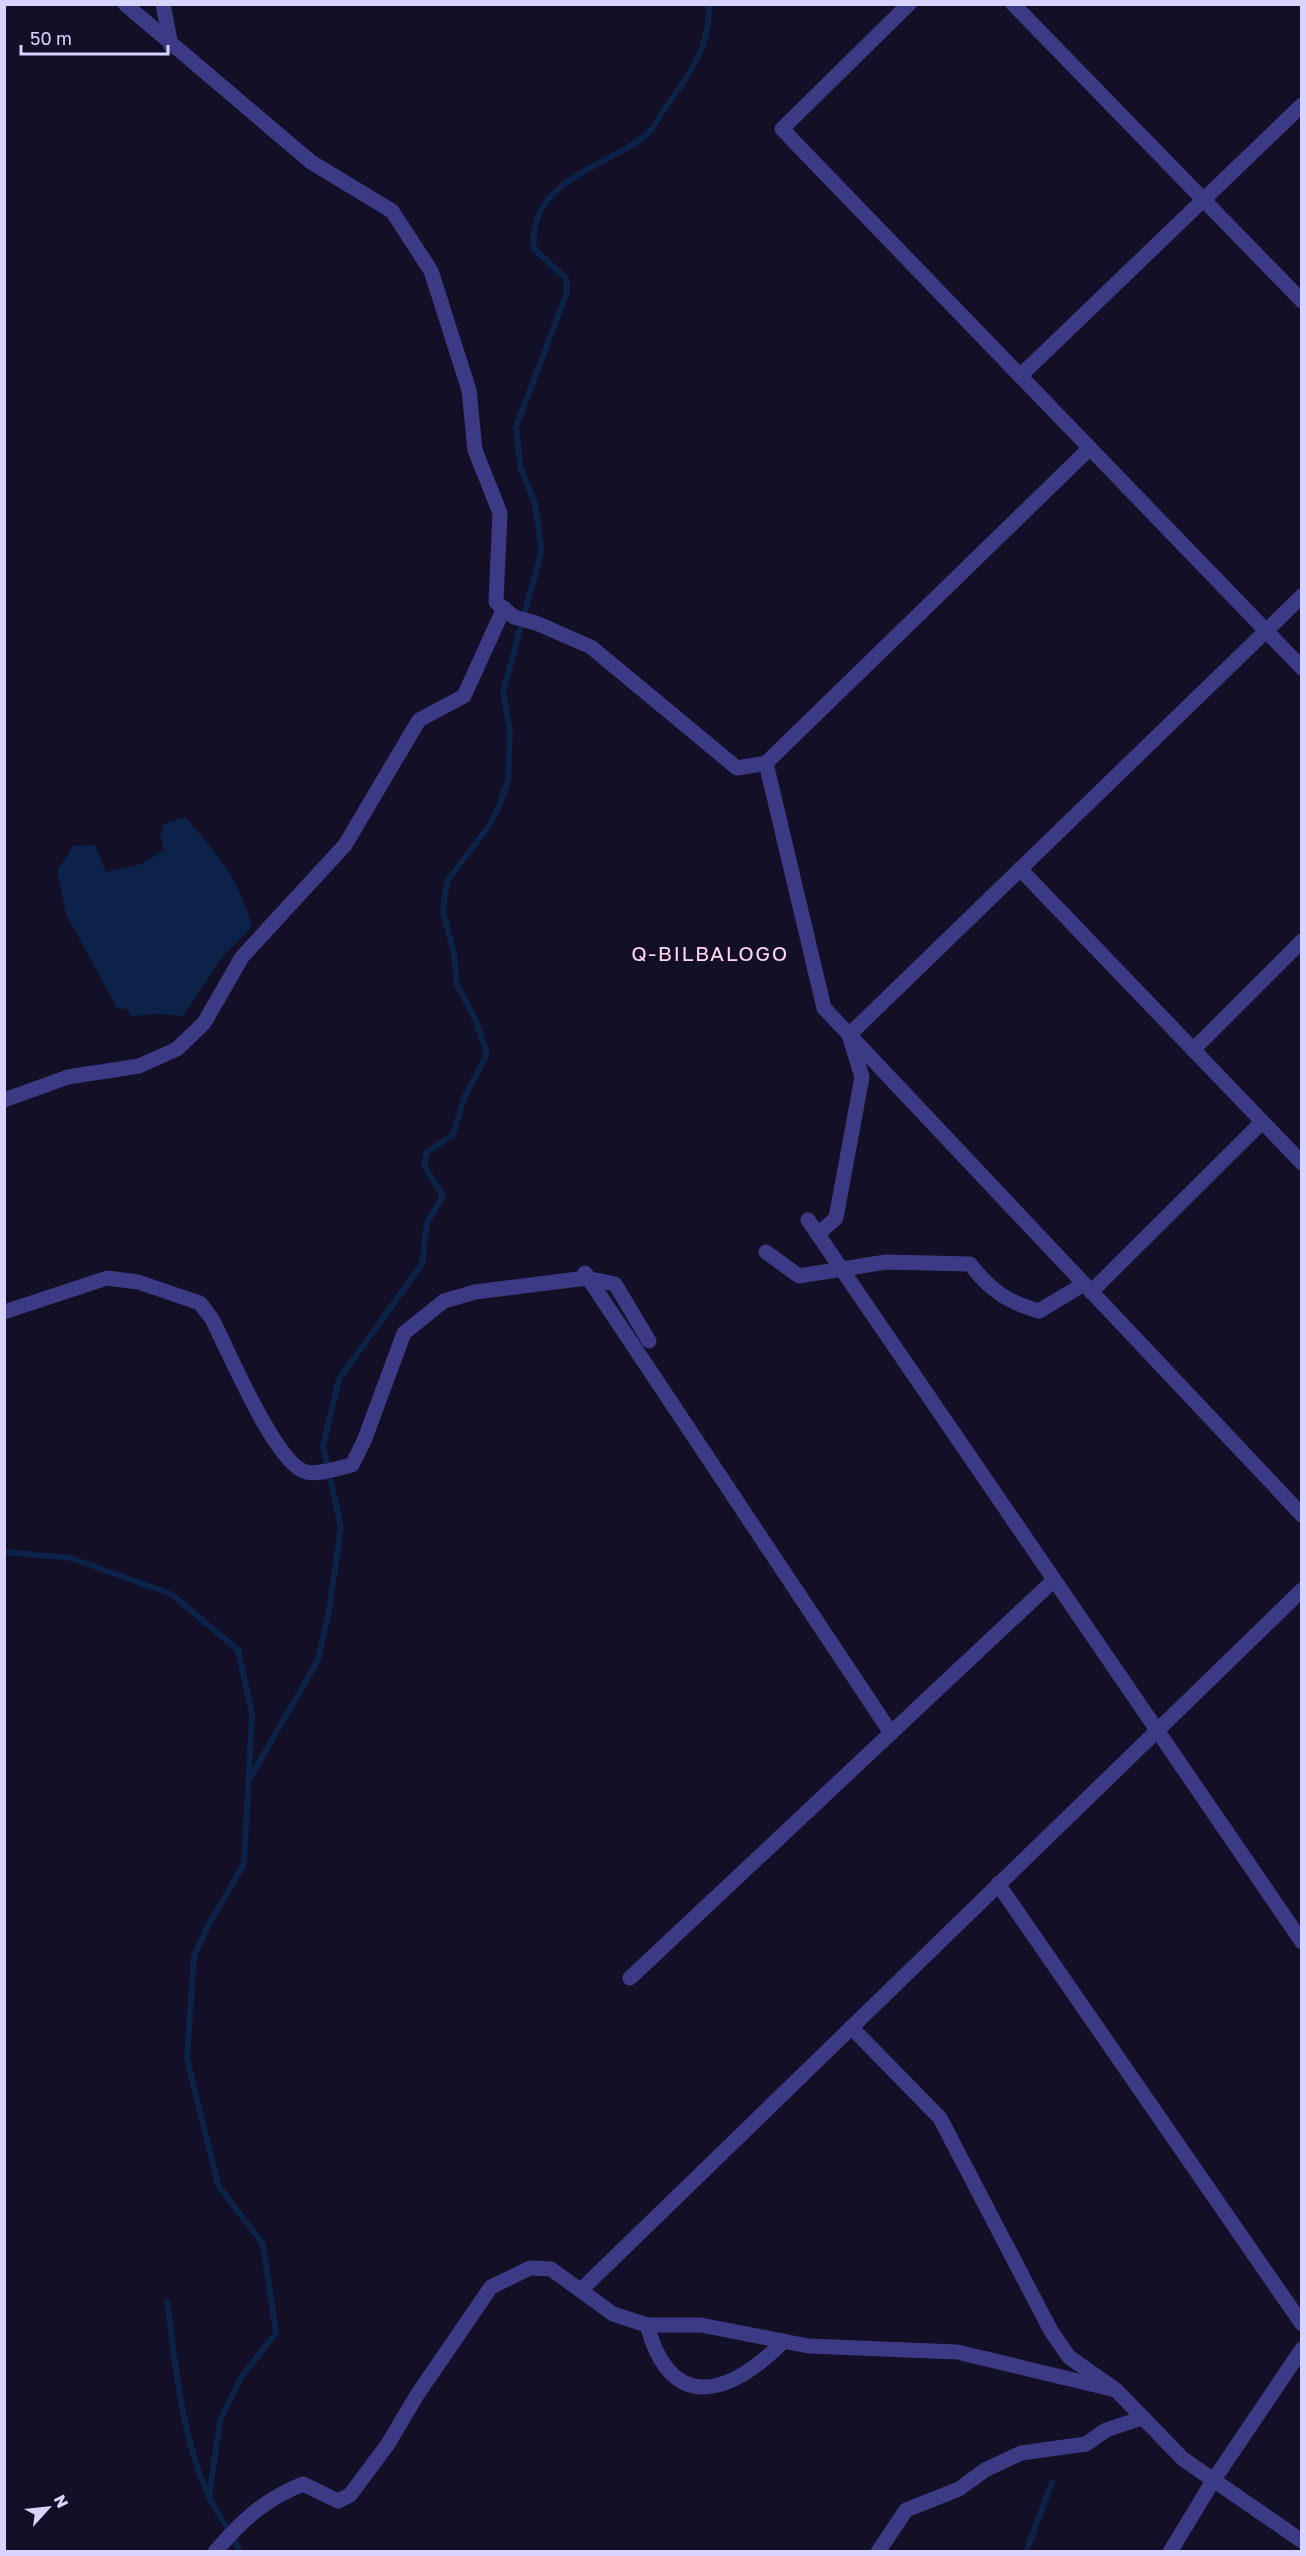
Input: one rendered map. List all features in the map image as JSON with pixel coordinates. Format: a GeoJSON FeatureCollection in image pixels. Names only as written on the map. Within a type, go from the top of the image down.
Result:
{"type":"FeatureCollection","features":[{"type":"Feature","properties":{"kind":"street"},"geometry":{"type":"LineString","coordinates":[[125,4],[171,46],[311,162],[392,211],[431,271],[469,390],[475,450],[500,513],[496,602],[509,613],[591,647],[737,768],[766,763],[1090,448]]}},
{"type":"Feature","properties":{"kind":"street"},"geometry":{"type":"LineString","coordinates":[[163,4],[171,46]]}},
{"type":"Feature","properties":{"kind":"street"},"geometry":{"type":"LineString","coordinates":[[909,4],[782,129],[1302,668]]}},
{"type":"Feature","properties":{"kind":"street"},"geometry":{"type":"LineString","coordinates":[[1013,4],[1302,301]]}},
{"type":"Feature","properties":{"kind":"street"},"geometry":{"type":"LineString","coordinates":[[1020,376],[1302,105]]}},
{"type":"Feature","properties":{"kind":"street"},"geometry":{"type":"LineString","coordinates":[[849,1035],[1302,596]]}},
{"type":"Feature","properties":{"kind":"street"},"geometry":{"type":"LineString","coordinates":[[4,1100],[68,1077],[139,1066],[177,1049],[204,1023],[242,957],[345,844],[418,720],[464,696],[509,613]]}},
{"type":"Feature","properties":{"kind":"street"},"geometry":{"type":"LineString","coordinates":[[766,763],[824,1008],[1302,1515]]}},
{"type":"Feature","properties":{"kind":"street"},"geometry":{"type":"LineString","coordinates":[[1020,869],[1302,1163]]}},
{"type":"Feature","properties":{"kind":"street"},"geometry":{"type":"LineString","coordinates":[[1193,1050],[1302,941]]}},
{"type":"Feature","properties":{"kind":"street"},"geometry":{"type":"LineString","coordinates":[[818,1234],[836,1218],[861,1077],[849,1035]]}},
{"type":"Feature","properties":{"kind":"street"},"geometry":{"type":"LineString","coordinates":[[766,1252],[799,1276],[843,1271],[886,1262],[970,1264],[987,1286],[1019,1305],[1039,1311],[1087,1288],[1262,1122]]}},
{"type":"Feature","properties":{"kind":"street"},"geometry":{"type":"LineString","coordinates":[[808,1220],[1302,1942]]}},
{"type":"Feature","properties":{"kind":"street"},"geometry":{"type":"LineString","coordinates":[[584,1273],[891,1733]]}},
{"type":"Feature","properties":{"kind":"street"},"geometry":{"type":"LineString","coordinates":[[4,1312],[107,1278],[138,1282],[200,1303],[212,1319],[275,1445],[292,1465],[307,1472],[352,1465],[364,1441],[404,1334],[444,1301],[475,1292],[584,1273],[615,1284],[649,1341]]}},
{"type":"Feature","properties":{"kind":"street"},"geometry":{"type":"LineString","coordinates":[[630,1978],[1054,1580]]}},
{"type":"Feature","properties":{"kind":"street"},"geometry":{"type":"LineString","coordinates":[[581,2290],[1302,1590]]}},
{"type":"Feature","properties":{"kind":"street"},"geometry":{"type":"LineString","coordinates":[[998,1884],[1302,2324]]}},
{"type":"Feature","properties":{"kind":"street"},"geometry":{"type":"LineString","coordinates":[[851,2027],[940,2118],[1051,2331],[1069,2357],[1116,2390],[1183,2459],[1302,2541]]}},
{"type":"Feature","properties":{"kind":"street"},"geometry":{"type":"LineString","coordinates":[[215,2552],[232,2532],[276,2495],[303,2484],[338,2501],[350,2495],[388,2444],[417,2395],[491,2287],[530,2268],[551,2269],[613,2314],[647,2325],[701,2325],[784,2341],[864,2350],[957,2352],[1116,2390]]}},
{"type":"Feature","properties":{"kind":"street"},"geometry":{"type":"LineString","coordinates":[[647,2325],[654,2348],[673,2378],[693,2387],[732,2381],[760,2365],[784,2341]]}},
{"type":"Feature","properties":{"kind":"street"},"geometry":{"type":"LineString","coordinates":[[1170,2552],[1213,2481],[1302,2349]]}},
{"type":"Feature","properties":{"kind":"street"},"geometry":{"type":"LineString","coordinates":[[878,2552],[906,2510],[959,2489],[985,2470],[1021,2453],[1086,2444],[1106,2430],[1142,2418]]}},
{"type":"Feature","properties":{"kind":"water"},"geometry":{"type":"Polygon","coordinates":[[[185,817],[226,868],[242,896],[252,927],[223,956],[183,1016],[158,1014],[131,1016],[126,1009],[117,1008],[66,914],[57,871],[73,846],[95,845],[106,872],[141,864],[164,850],[160,837],[164,824],[185,817]]]}},
{"type":"Feature","properties":{"kind":"waterway"},"geometry":{"type":"LineString","coordinates":[[250,1778],[318,1660],[329,1610],[341,1527],[323,1446],[339,1379],[422,1264],[427,1223],[443,1196],[424,1165],[427,1152],[453,1135],[464,1098],[487,1054],[476,1021],[457,985],[454,953],[443,911],[447,881],[488,827],[498,809],[508,781],[510,731],[503,692],[540,557],[541,545],[535,504],[520,466],[516,427],[567,292],[566,278],[534,249],[535,226],[542,208],[554,193],[570,180],[644,137],[652,129],[689,74],[702,48],[709,20],[709,4]]}},
{"type":"Feature","properties":{"kind":"waterway"},"geometry":{"type":"LineString","coordinates":[[4,1552],[71,1558],[171,1594],[238,1650],[252,1714],[244,1864],[210,1922],[194,1956],[187,2059],[218,2185],[263,2244],[276,2333],[240,2379],[220,2421],[209,2497]]}},
{"type":"Feature","properties":{"kind":"waterway"},"geometry":{"type":"LineString","coordinates":[[167,2301],[181,2400],[191,2448],[208,2495],[240,2552]]}},
{"type":"Feature","properties":{"kind":"waterway"},"geometry":{"type":"LineString","coordinates":[[1026,2552],[1052,2482]]}},
{"type":"Feature","properties":{"kind":"district","name":"Q-BILBALOGO"},"geometry":{"type":"Point","coordinates":[710,954]}}]}
